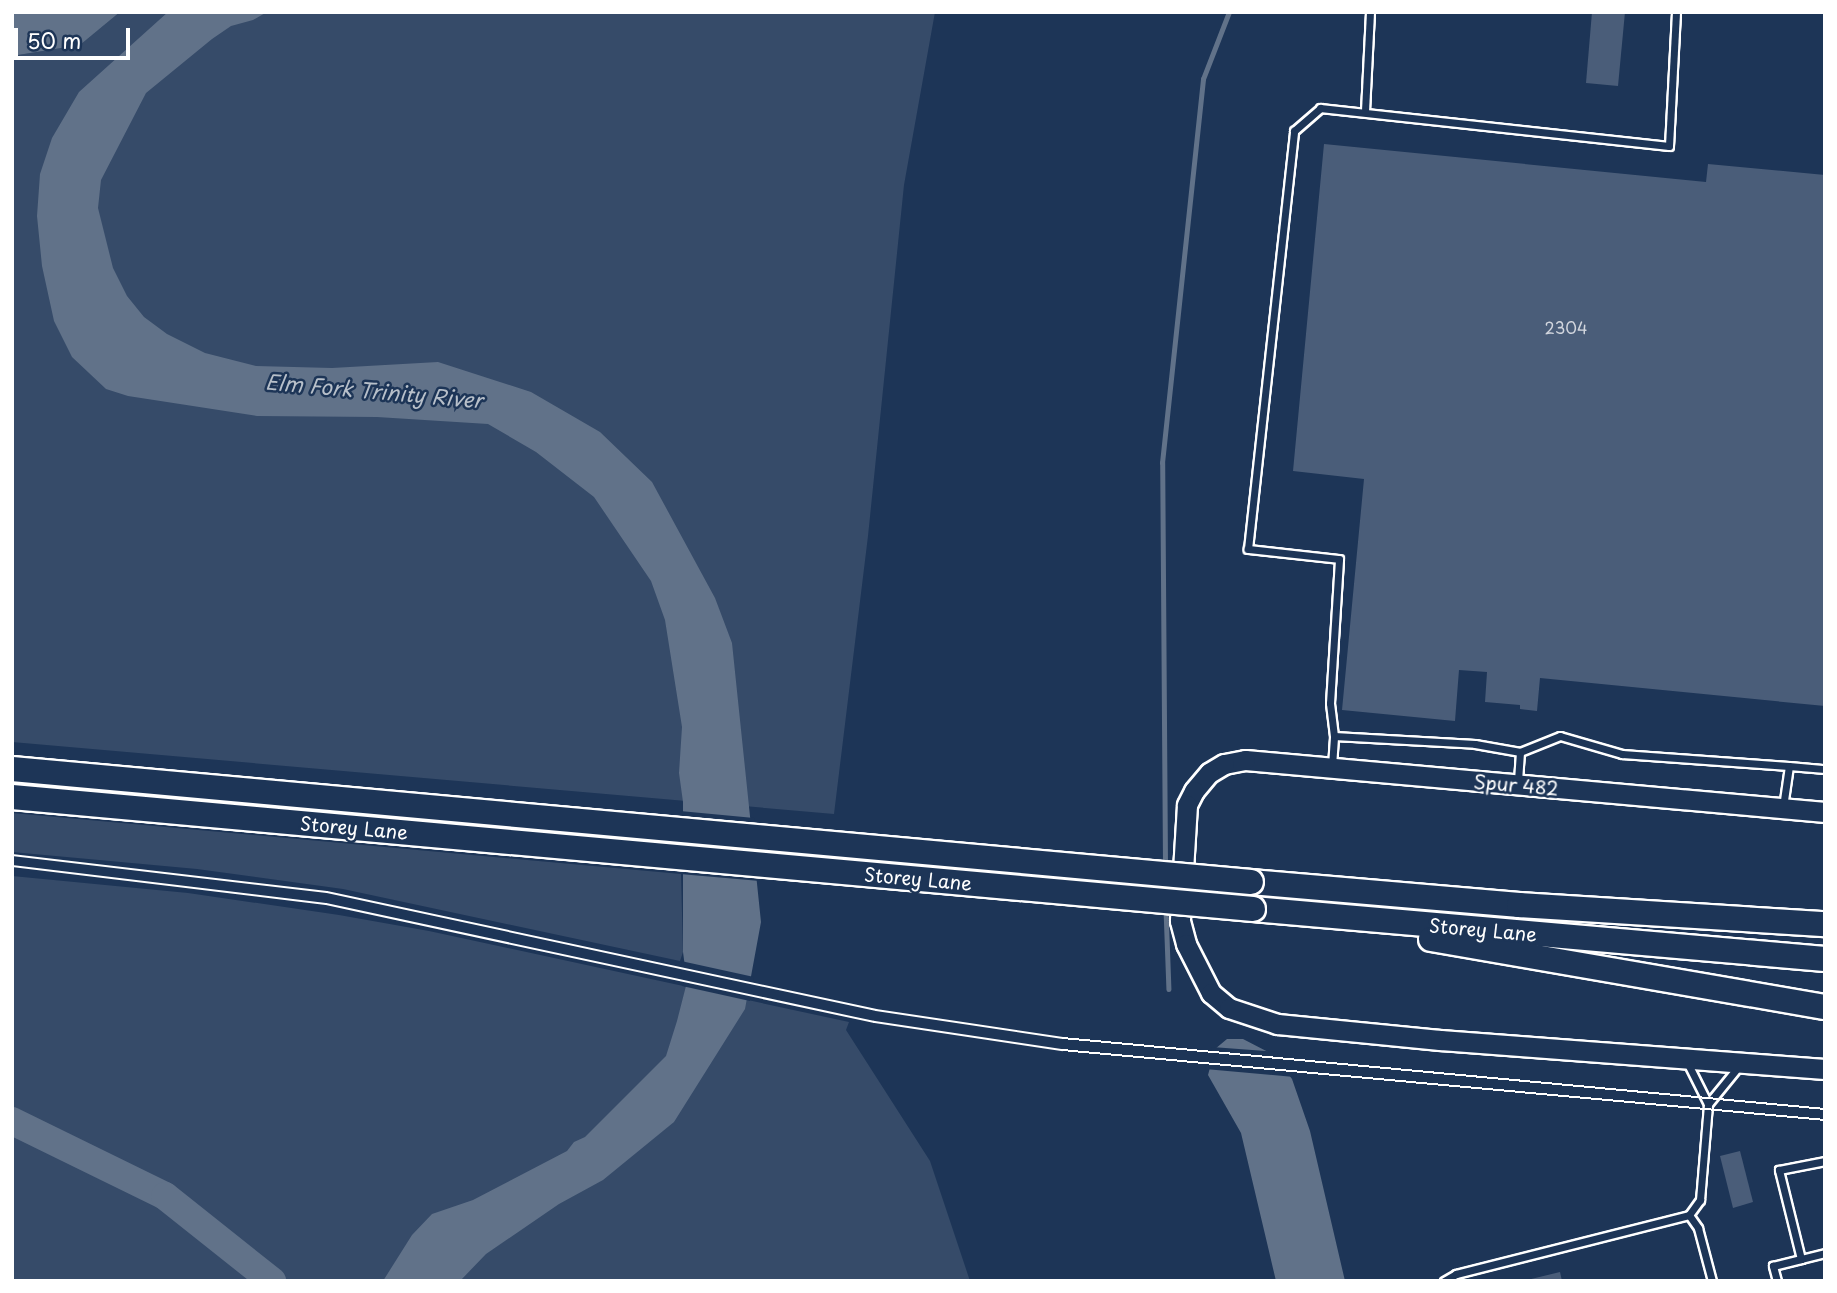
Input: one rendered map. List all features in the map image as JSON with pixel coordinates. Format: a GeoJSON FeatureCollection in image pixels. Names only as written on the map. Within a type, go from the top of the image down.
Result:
{"type":"FeatureCollection","features":[{"type":"Feature","properties":{"kind":"highway","name":"Storey Lane"},"geometry":{"type":"LineString","coordinates":[[12,769],[1518,905],[1825,924]]}},
{"type":"Feature","properties":{"kind":"highway","name":"Storey Lane"},"geometry":{"type":"LineString","coordinates":[[12,797],[1825,959]]}},
{"type":"Feature","properties":{"kind":"highway"},"geometry":{"type":"LineString","coordinates":[[1328,916],[1483,949],[1825,1007]]}},
{"type":"Feature","properties":{"kind":"main road","name":"Spur 482"},"geometry":{"type":"LineString","coordinates":[[1685,1059],[1277,1024],[1229,1008],[1212,993],[1198,972],[1180,921],[1187,805],[1209,773],[1224,764],[1245,760],[1825,812]]}},
{"type":"Feature","properties":{"kind":"main road"},"geometry":{"type":"LineString","coordinates":[[1685,1059],[1825,1069]]}},
{"type":"Feature","properties":{"kind":"lane"},"geometry":{"type":"LineString","coordinates":[[1365,111],[1370,12]]}},
{"type":"Feature","properties":{"kind":"lane"},"geometry":{"type":"LineString","coordinates":[[1332,769],[1334,736],[1331,703],[1339,559],[1248,549],[1294,131],[1320,108],[1669,146],[1676,12]]}},
{"type":"Feature","properties":{"kind":"lane"},"geometry":{"type":"LineString","coordinates":[[1334,736],[1475,744],[1520,752],[1560,736],[1622,754],[1825,769]]}},
{"type":"Feature","properties":{"kind":"lane"},"geometry":{"type":"LineString","coordinates":[[1518,785],[1520,752]]}},
{"type":"Feature","properties":{"kind":"lane"},"geometry":{"type":"LineString","coordinates":[[1783,808],[1788,766]]}},
{"type":"Feature","properties":{"kind":"lane"},"geometry":{"type":"LineString","coordinates":[[1444,1281],[1476,1269],[1689,1215],[1700,1200],[1708,1104],[1685,1059]]}},
{"type":"Feature","properties":{"kind":"lane"},"geometry":{"type":"LineString","coordinates":[[1708,1104],[1742,1063]]}},
{"type":"Feature","properties":{"kind":"lane"},"geometry":{"type":"LineString","coordinates":[[1801,1259],[1779,1170],[1825,1161]]}},
{"type":"Feature","properties":{"kind":"lane"},"geometry":{"type":"LineString","coordinates":[[1689,1215],[1698,1228],[1712,1281]]}},
{"type":"Feature","properties":{"kind":"lane"},"geometry":{"type":"LineString","coordinates":[[1777,1281],[1773,1266],[1825,1253]]}},
{"type":"Feature","properties":{"kind":"shaded area"},"geometry":{"type":"Polygon","coordinates":[[[120,12],[935,12],[904,185],[868,536],[834,814],[12,742],[12,56],[80,45],[120,12]]]}},
{"type":"Feature","properties":{"kind":"shaded area"},"geometry":{"type":"Polygon","coordinates":[[[12,813],[681,874],[683,952],[680,961],[343,889],[197,869],[12,852],[12,813]]]}},
{"type":"Feature","properties":{"kind":"shaded area"},"geometry":{"type":"Polygon","coordinates":[[[12,876],[188,893],[339,915],[429,931],[849,1022],[846,1030],[930,1161],[970,1281],[12,1281],[12,876]]]}},
{"type":"Feature","properties":{"kind":"water"},"geometry":{"type":"Polygon","coordinates":[[[12,12],[120,12],[80,45],[12,56],[12,12]]]}},
{"type":"Feature","properties":{"kind":"water","name":"Elm Fork Trinity River"},"geometry":{"type":"Polygon","coordinates":[[[168,12],[267,12],[253,20],[231,26],[146,93],[101,180],[98,208],[113,268],[127,296],[144,317],[167,334],[205,353],[256,366],[332,368],[438,362],[531,392],[600,432],[652,482],[715,598],[732,643],[761,922],[745,1009],[674,1122],[603,1180],[559,1204],[486,1254],[460,1281],[383,1281],[412,1235],[432,1214],[473,1200],[567,1151],[574,1142],[585,1137],[666,1056],[677,1021],[687,982],[683,952],[683,802],[679,773],[682,727],[665,620],[651,581],[594,497],[536,452],[488,424],[377,417],[257,416],[128,396],[106,389],[72,357],[54,321],[42,266],[37,216],[40,174],[52,138],[79,92],[168,12]]]}},
{"type":"Feature","properties":{"kind":"water"},"geometry":{"type":"Polygon","coordinates":[[[1227,1039],[1243,1039],[1274,1055],[1292,1079],[1310,1131],[1345,1281],[1276,1281],[1241,1133],[1208,1075],[1215,1049],[1227,1039]]]}},
{"type":"Feature","properties":{"kind":"pier"},"geometry":{"type":"Polygon","coordinates":[[[680,811],[754,818],[760,881],[680,874],[680,811]]]}},
{"type":"Feature","properties":{"kind":"pier"},"geometry":{"type":"Polygon","coordinates":[[[681,961],[754,977],[750,1001],[682,986],[681,961]]]}},
{"type":"Feature","properties":{"kind":"pier"},"geometry":{"type":"Polygon","coordinates":[[[1212,1047],[1277,1052],[1294,1077],[1205,1069],[1212,1047]]]}},
{"type":"Feature","properties":{"kind":"building"},"geometry":{"type":"Polygon","coordinates":[[[1592,12],[1625,12],[1618,86],[1586,83],[1592,12]]]}},
{"type":"Feature","properties":{"kind":"building"},"geometry":{"type":"Polygon","coordinates":[[[1324,144],[1706,182],[1708,164],[1825,175],[1825,706],[1540,678],[1537,711],[1520,709],[1520,705],[1485,702],[1487,672],[1459,670],[1455,721],[1342,710],[1364,479],[1293,471],[1324,144]]]}},
{"type":"Feature","properties":{"kind":"building"},"geometry":{"type":"Polygon","coordinates":[[[1740,1151],[1753,1202],[1733,1208],[1720,1156],[1740,1151]]]}},
{"type":"Feature","properties":{"kind":"building"},"geometry":{"type":"Polygon","coordinates":[[[1560,1272],[1562,1281],[1527,1281],[1527,1280],[1560,1272]]]}},
{"type":"Feature","properties":{"kind":"waterway"},"geometry":{"type":"LineString","coordinates":[[1165,865],[1162,463],[1203,79],[1229,12]]}},
{"type":"Feature","properties":{"kind":"waterway"},"geometry":{"type":"LineString","coordinates":[[1166,909],[1169,989]]}},
{"type":"Feature","properties":{"kind":"waterway"},"geometry":{"type":"LineString","coordinates":[[12,1121],[165,1196],[272,1281]]}},
{"type":"Feature","properties":{"kind":"tram line"},"geometry":{"type":"LineString","coordinates":[[12,855],[327,892],[876,1010],[1063,1038],[1825,1109]]}},
{"type":"Feature","properties":{"kind":"tram line"},"geometry":{"type":"LineString","coordinates":[[12,866],[326,904],[874,1022],[1062,1050],[1825,1120]]}}]}
